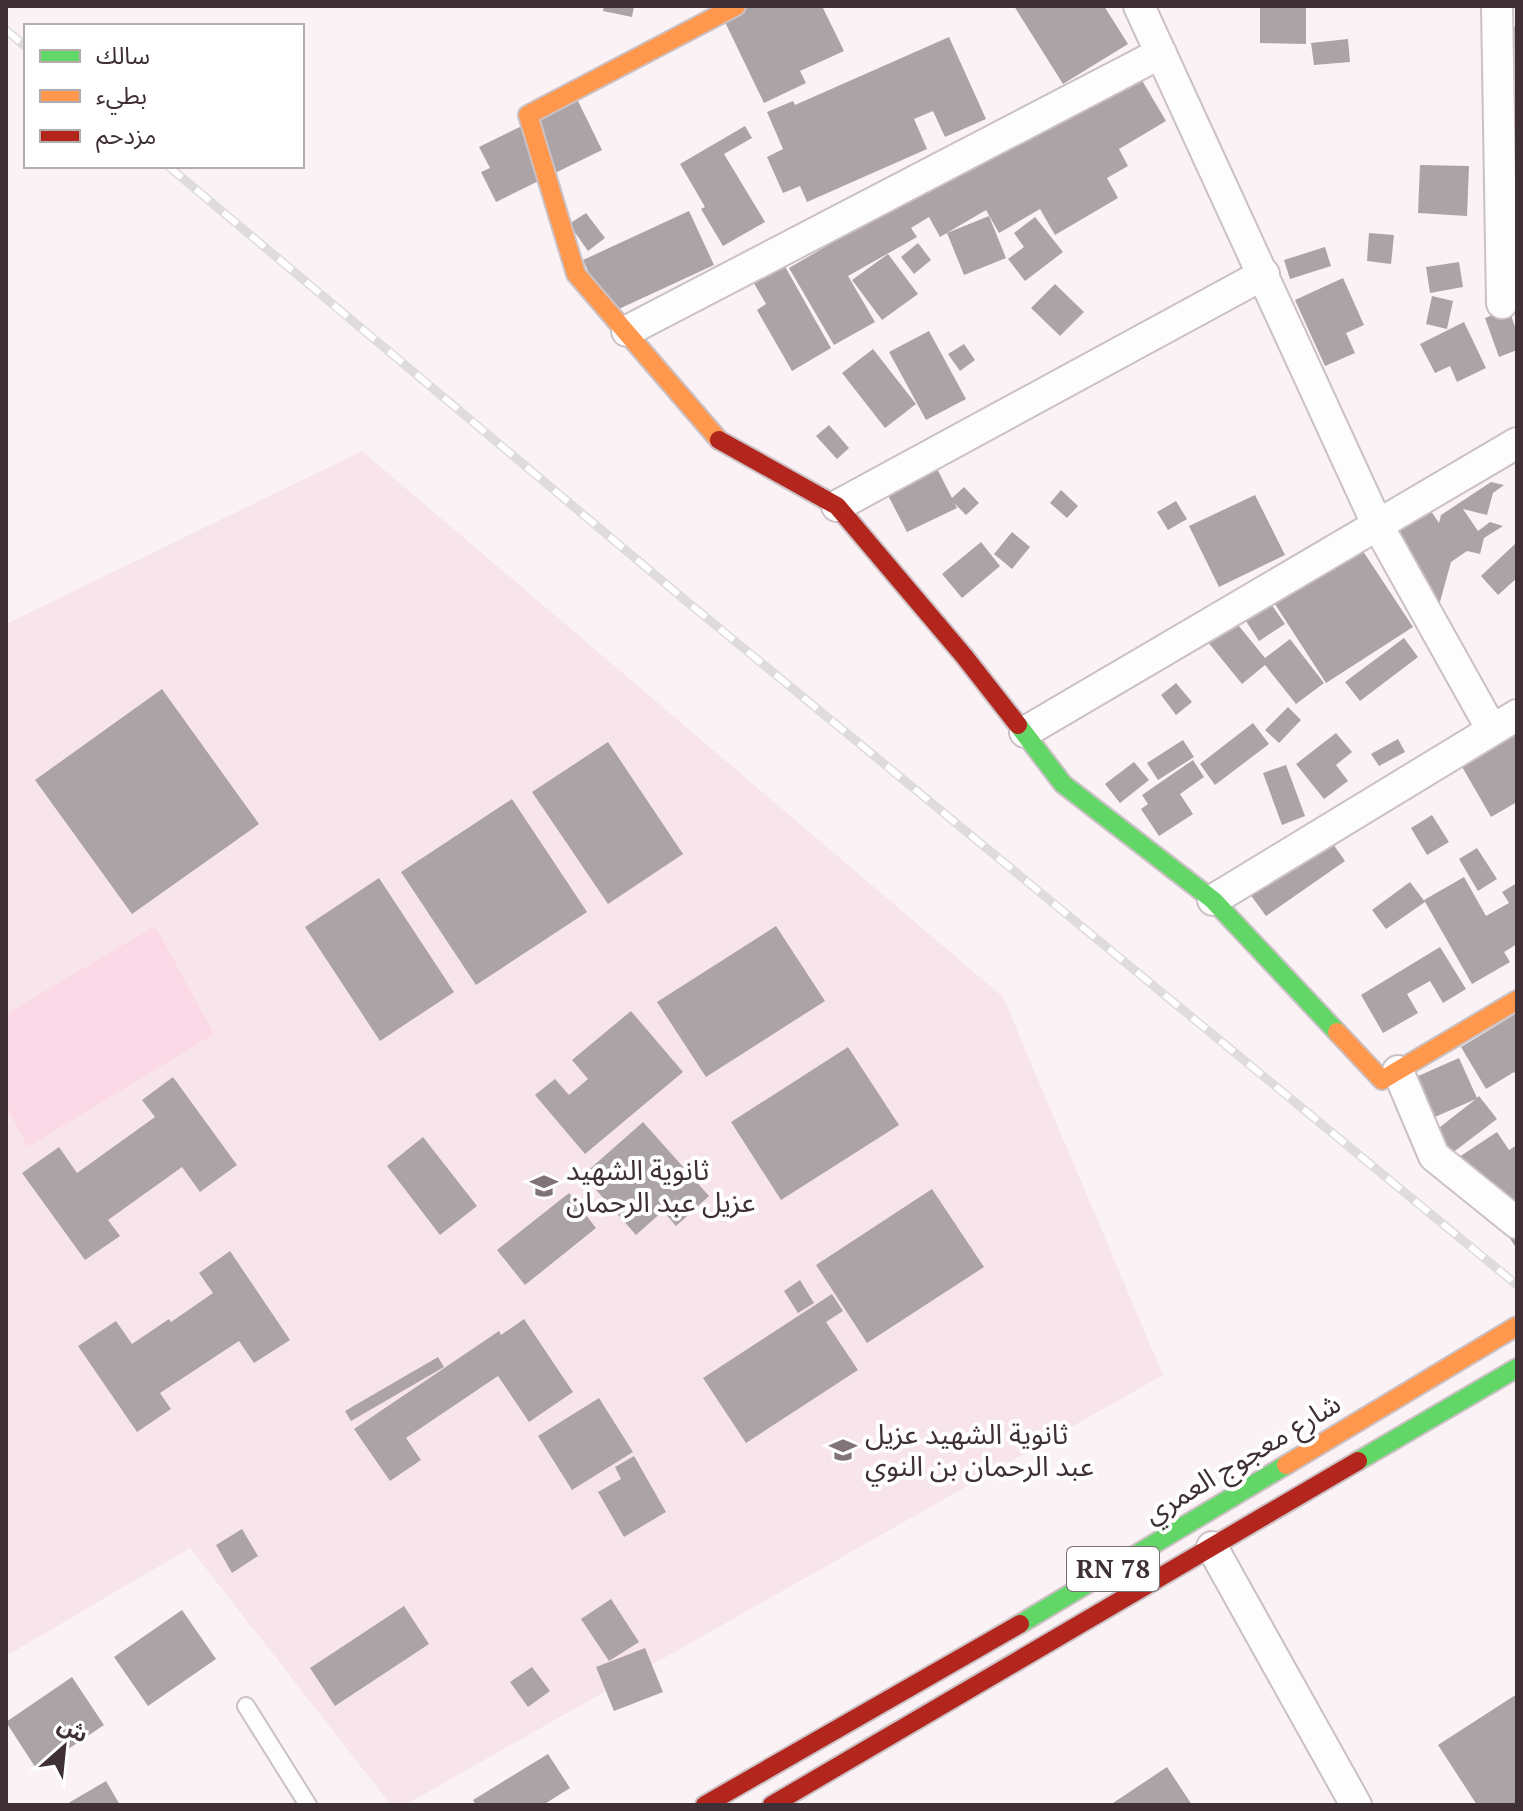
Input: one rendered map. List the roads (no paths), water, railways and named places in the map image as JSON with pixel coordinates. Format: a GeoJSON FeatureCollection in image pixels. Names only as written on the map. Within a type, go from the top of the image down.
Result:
{"type":"FeatureCollection","features":[{"type":"Feature","properties":{"kind":"main road"},"geometry":{"type":"LineString","coordinates":[[736,6],[528,115],[576,274],[719,440],[837,506],[1025,732],[1063,784],[1213,900],[1382,1080],[1517,1000]]}},
{"type":"Feature","properties":{"kind":"main road","name":"شارع معجوج العمري"},"geometry":{"type":"LineString","coordinates":[[705,1805],[1073,1593],[1517,1326]]}},
{"type":"Feature","properties":{"kind":"main road","name":"RN 78"},"geometry":{"type":"LineString","coordinates":[[772,1805],[1517,1368]]}},
{"type":"Feature","properties":{"kind":"street"},"geometry":{"type":"LineString","coordinates":[[1139,6],[1377,524],[1505,722],[1213,900]]}},
{"type":"Feature","properties":{"kind":"street"},"geometry":{"type":"LineString","coordinates":[[1497,6],[1502,303]]}},
{"type":"Feature","properties":{"kind":"street"},"geometry":{"type":"LineString","coordinates":[[627,331],[1161,53]]}},
{"type":"Feature","properties":{"kind":"street"},"geometry":{"type":"LineString","coordinates":[[837,506],[1264,274]]}},
{"type":"Feature","properties":{"kind":"street"},"geometry":{"type":"LineString","coordinates":[[1025,732],[1517,443]]}},
{"type":"Feature","properties":{"kind":"street"},"geometry":{"type":"LineString","coordinates":[[1398,1071],[1434,1156],[1517,1223]]}},
{"type":"Feature","properties":{"kind":"street"},"geometry":{"type":"LineString","coordinates":[[1212,1547],[1356,1805]]}},
{"type":"Feature","properties":{"kind":"lane"},"geometry":{"type":"LineString","coordinates":[[246,1706],[308,1805]]}},
{"type":"Feature","properties":{"kind":"railway"},"geometry":{"type":"LineString","coordinates":[[6,30],[24,45]]}},
{"type":"Feature","properties":{"kind":"railway"},"geometry":{"type":"LineString","coordinates":[[170,168],[685,600],[1517,1285]]}},
{"type":"Feature","properties":{"kind":"place","name":"ثانوية الشهيد عزيل عبد الرحمان"},"geometry":{"type":"Point","coordinates":[544,1186]}},
{"type":"Feature","properties":{"kind":"place","name":"ثانوية الشهيد عزيل عبد الرحمان بن النوي"},"geometry":{"type":"Point","coordinates":[843,1450]}}]}
